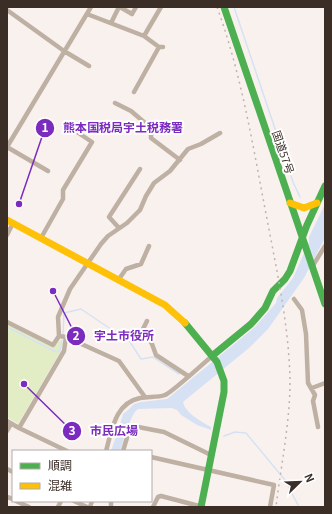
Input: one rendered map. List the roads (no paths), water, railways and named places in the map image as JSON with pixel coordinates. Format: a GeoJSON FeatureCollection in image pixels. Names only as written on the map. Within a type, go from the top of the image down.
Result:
{"type":"FeatureCollection","features":[{"type":"Feature","properties":{"kind":"main road","name":"国道57号"},"geometry":{"type":"LineString","coordinates":[[224,7],[325,304]]}},
{"type":"Feature","properties":{"kind":"main road"},"geometry":{"type":"LineString","coordinates":[[214,359],[251,324],[265,308],[273,291],[285,279],[303,243],[325,186]]}},
{"type":"Feature","properties":{"kind":"main road"},"geometry":{"type":"LineString","coordinates":[[290,203],[301,209],[308,209],[318,203]]}},
{"type":"Feature","properties":{"kind":"main road"},"geometry":{"type":"LineString","coordinates":[[10,221],[158,300],[186,324],[214,359],[221,370],[224,380],[224,392],[202,507]]}},
{"type":"Feature","properties":{"kind":"street"},"geometry":{"type":"LineString","coordinates":[[48,171],[7,147],[91,7]]}},
{"type":"Feature","properties":{"kind":"street"},"geometry":{"type":"LineString","coordinates":[[111,23],[120,7],[132,14],[136,7]]}},
{"type":"Feature","properties":{"kind":"street"},"geometry":{"type":"LineString","coordinates":[[144,36],[161,7]]}},
{"type":"Feature","properties":{"kind":"street"},"geometry":{"type":"LineString","coordinates":[[7,10],[64,51],[89,66]]}},
{"type":"Feature","properties":{"kind":"street"},"geometry":{"type":"LineString","coordinates":[[87,14],[144,36],[161,47],[134,92]]}},
{"type":"Feature","properties":{"kind":"street"},"geometry":{"type":"LineString","coordinates":[[115,103],[131,111],[151,128],[151,138],[180,160]]}},
{"type":"Feature","properties":{"kind":"street"},"geometry":{"type":"LineString","coordinates":[[41,238],[63,199],[63,190],[92,142],[74,130]]}},
{"type":"Feature","properties":{"kind":"street"},"geometry":{"type":"LineString","coordinates":[[7,322],[53,345],[59,336],[58,317],[70,289],[108,236],[127,223],[140,210],[154,183],[170,171],[188,149],[220,134]]}},
{"type":"Feature","properties":{"kind":"street"},"geometry":{"type":"LineString","coordinates":[[119,228],[109,217],[140,170]]}},
{"type":"Feature","properties":{"kind":"street"},"geometry":{"type":"LineString","coordinates":[[7,235],[10,221]]}},
{"type":"Feature","properties":{"kind":"street"},"geometry":{"type":"LineString","coordinates":[[119,280],[126,269],[141,264],[149,246]]}},
{"type":"Feature","properties":{"kind":"street"},"geometry":{"type":"LineString","coordinates":[[312,266],[325,246]]}},
{"type":"Feature","properties":{"kind":"street"},"geometry":{"type":"LineString","coordinates":[[294,299],[302,310],[306,334],[308,383],[315,395],[313,401],[318,427]]}},
{"type":"Feature","properties":{"kind":"street"},"geometry":{"type":"LineString","coordinates":[[147,321],[143,329],[152,344],[156,355],[188,376]]}},
{"type":"Feature","properties":{"kind":"street"},"geometry":{"type":"LineString","coordinates":[[59,336],[66,337],[119,361],[145,397]]}},
{"type":"Feature","properties":{"kind":"street"},"geometry":{"type":"LineString","coordinates":[[19,428],[64,351],[66,337]]}},
{"type":"Feature","properties":{"kind":"street"},"geometry":{"type":"LineString","coordinates":[[106,450],[116,418],[122,407],[130,400],[166,395],[188,376],[214,359]]}},
{"type":"Feature","properties":{"kind":"street"},"geometry":{"type":"LineString","coordinates":[[312,388],[325,383]]}},
{"type":"Feature","properties":{"kind":"street"},"geometry":{"type":"LineString","coordinates":[[7,431],[9,422],[60,449]]}},
{"type":"Feature","properties":{"kind":"street"},"geometry":{"type":"LineString","coordinates":[[124,450],[129,431],[133,426],[164,432],[212,455]]}},
{"type":"Feature","properties":{"kind":"street"},"geometry":{"type":"LineString","coordinates":[[152,457],[274,485],[270,507]]}},
{"type":"Feature","properties":{"kind":"street"},"geometry":{"type":"LineString","coordinates":[[153,507],[158,497],[161,496],[202,507]]}},
{"type":"Feature","properties":{"kind":"street"},"geometry":{"type":"LineString","coordinates":[[18,502],[29,507]]}},
{"type":"Feature","properties":{"kind":"street"},"geometry":{"type":"LineString","coordinates":[[76,502],[87,507]]}},
{"type":"Feature","properties":{"kind":"water"},"geometry":{"type":"Polygon","coordinates":[[[325,204],[325,238],[304,278],[268,329],[249,348],[183,402],[184,406],[190,413],[211,427],[211,430],[197,425],[172,408],[138,409],[132,416],[120,450],[111,450],[123,414],[134,404],[167,399],[255,327],[276,303],[277,298],[293,278],[309,242],[309,237],[325,204]]]}},
{"type":"Feature","properties":{"kind":"waterway"},"geometry":{"type":"LineString","coordinates":[[234,7],[293,182],[300,197]]}},
{"type":"Feature","properties":{"kind":"waterway"},"geometry":{"type":"LineString","coordinates":[[63,335],[64,313],[81,309],[124,338],[128,339],[141,359],[153,357],[179,374]]}},
{"type":"Feature","properties":{"kind":"waterway"},"geometry":{"type":"LineString","coordinates":[[7,327],[56,352],[60,350],[62,340]]}},
{"type":"Feature","properties":{"kind":"waterway"},"geometry":{"type":"LineString","coordinates":[[224,436],[235,432],[246,433],[285,480],[299,507]]}},
{"type":"Feature","properties":{"kind":"railway"},"geometry":{"type":"LineString","coordinates":[[217,7],[226,33],[246,112],[285,320],[289,360],[290,397],[276,507]]}},
{"type":"Feature","properties":{"kind":"place","name":"熊本国税局宇土税務署"},"geometry":{"type":"Point","coordinates":[19,204]}},
{"type":"Feature","properties":{"kind":"place","name":"宇土市役所"},"geometry":{"type":"Point","coordinates":[53,291]}},
{"type":"Feature","properties":{"kind":"place","name":"市民広場"},"geometry":{"type":"Point","coordinates":[24,384]}}]}
